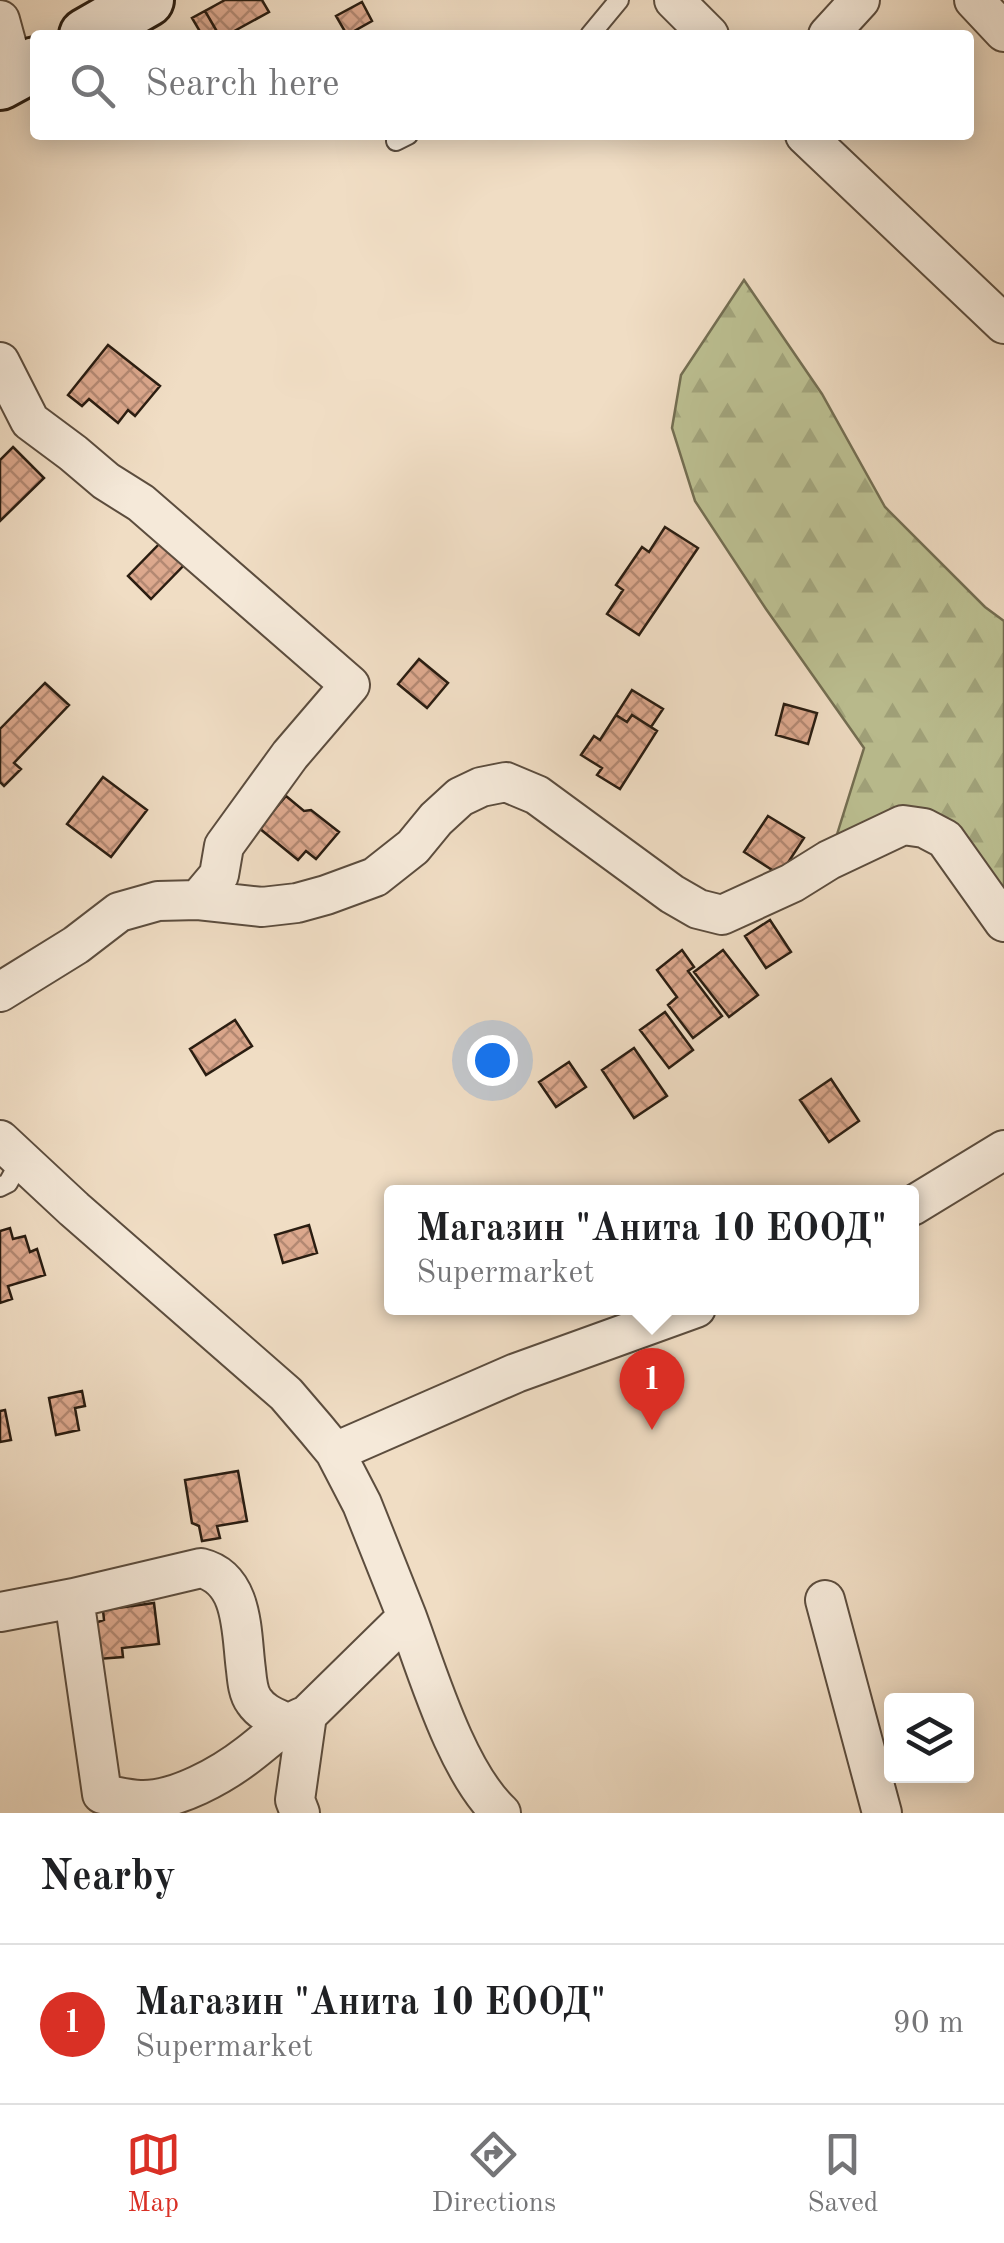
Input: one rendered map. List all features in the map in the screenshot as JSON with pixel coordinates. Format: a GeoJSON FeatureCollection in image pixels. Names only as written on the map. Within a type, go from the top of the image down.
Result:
{"type":"FeatureCollection","features":[{"type":"Feature","properties":{"kind":"street"},"geometry":{"type":"LineString","coordinates":[[95,30],[147,0]]}},
{"type":"Feature","properties":{"kind":"street"},"geometry":{"type":"LineString","coordinates":[[674,0],[705,30]]}},
{"type":"Feature","properties":{"kind":"street"},"geometry":{"type":"LineString","coordinates":[[833,30],[860,0]]}},
{"type":"Feature","properties":{"kind":"street"},"geometry":{"type":"LineString","coordinates":[[974,0],[1004,32]]}},
{"type":"Feature","properties":{"kind":"street"},"geometry":{"type":"LineString","coordinates":[[0,20],[17,74]]}},
{"type":"Feature","properties":{"kind":"street"},"geometry":{"type":"LineString","coordinates":[[810,140],[1004,324]]}},
{"type":"Feature","properties":{"kind":"street"},"geometry":{"type":"LineString","coordinates":[[0,362],[30,421],[140,504],[350,685],[290,755],[224,846],[219,874],[198,900]]}},
{"type":"Feature","properties":{"kind":"street"},"geometry":{"type":"LineString","coordinates":[[0,992],[120,912],[158,900],[262,907],[297,903],[375,878],[413,847],[460,797],[506,782],[537,794],[698,909],[722,915],[792,884],[829,860],[903,825],[924,828],[945,839],[1004,922]]}},
{"type":"Feature","properties":{"kind":"street"},"geometry":{"type":"LineString","coordinates":[[919,1202],[1004,1150]]}},
{"type":"Feature","properties":{"kind":"street"},"geometry":{"type":"LineString","coordinates":[[7,1162],[286,1394],[335,1452],[373,1530],[463,1758],[475,1781],[501,1813]]}},
{"type":"Feature","properties":{"kind":"street"},"geometry":{"type":"LineString","coordinates":[[335,1452],[516,1373],[677,1315]]}},
{"type":"Feature","properties":{"kind":"street"},"geometry":{"type":"LineString","coordinates":[[0,1612],[201,1568],[214,1572],[237,1600],[252,1699],[266,1714],[297,1719]]}},
{"type":"Feature","properties":{"kind":"street"},"geometry":{"type":"LineString","coordinates":[[74,1598],[102,1794],[143,1801],[198,1785],[237,1763],[297,1719],[407,1617]]}},
{"type":"Feature","properties":{"kind":"street"},"geometry":{"type":"LineString","coordinates":[[825,1600],[882,1813]]}},
{"type":"Feature","properties":{"kind":"street"},"geometry":{"type":"LineString","coordinates":[[297,1719],[296,1800],[300,1813]]}},
{"type":"Feature","properties":{"kind":"lane"},"geometry":{"type":"LineString","coordinates":[[594,30],[619,0]]}},
{"type":"Feature","properties":{"kind":"green space"},"geometry":{"type":"Polygon","coordinates":[[[744,280],[822,394],[885,507],[985,607],[1004,621],[1004,922],[925,828],[829,860],[864,748],[695,501],[672,428],[681,375],[744,280]]]}},
{"type":"Feature","properties":{"kind":"building"},"geometry":{"type":"Polygon","coordinates":[[[225,0],[262,0],[269,12],[236,30],[216,30],[205,11],[225,0]]]}},
{"type":"Feature","properties":{"kind":"building"},"geometry":{"type":"Polygon","coordinates":[[[362,2],[372,21],[356,30],[344,30],[336,16],[362,2]]]}},
{"type":"Feature","properties":{"kind":"building"},"geometry":{"type":"Polygon","coordinates":[[[205,11],[216,30],[199,30],[192,18],[205,11]]]}},
{"type":"Feature","properties":{"kind":"building"},"geometry":{"type":"Polygon","coordinates":[[[108,345],[160,386],[135,416],[128,410],[118,423],[89,399],[82,406],[68,395],[108,345]]]}},
{"type":"Feature","properties":{"kind":"building"},"geometry":{"type":"Polygon","coordinates":[[[13,447],[44,478],[0,521],[0,460],[13,447]]]}},
{"type":"Feature","properties":{"kind":"building"},"geometry":{"type":"Polygon","coordinates":[[[665,527],[698,548],[639,635],[607,614],[623,590],[616,585],[642,547],[649,552],[665,527]]]}},
{"type":"Feature","properties":{"kind":"building"},"geometry":{"type":"Polygon","coordinates":[[[165,538],[188,561],[151,599],[128,576],[165,538]]]}},
{"type":"Feature","properties":{"kind":"building"},"geometry":{"type":"Polygon","coordinates":[[[419,659],[448,683],[427,708],[398,684],[419,659]]]}},
{"type":"Feature","properties":{"kind":"building"},"geometry":{"type":"Polygon","coordinates":[[[45,683],[69,705],[14,763],[21,769],[4,786],[0,782],[0,729],[45,683]]]}},
{"type":"Feature","properties":{"kind":"building"},"geometry":{"type":"Polygon","coordinates":[[[632,690],[663,709],[651,727],[632,715],[627,722],[616,715],[632,690]]]}},
{"type":"Feature","properties":{"kind":"building"},"geometry":{"type":"Polygon","coordinates":[[[784,704],[817,713],[808,744],[776,735],[784,704]]]}},
{"type":"Feature","properties":{"kind":"building"},"geometry":{"type":"Polygon","coordinates":[[[616,715],[627,722],[632,715],[657,731],[620,789],[597,775],[602,768],[581,755],[594,736],[600,740],[616,715]]]}},
{"type":"Feature","properties":{"kind":"building"},"geometry":{"type":"Polygon","coordinates":[[[103,777],[147,810],[111,857],[67,824],[103,777]]]}},
{"type":"Feature","properties":{"kind":"building"},"geometry":{"type":"Polygon","coordinates":[[[286,796],[339,832],[316,859],[306,851],[298,860],[259,828],[286,796]]]}},
{"type":"Feature","properties":{"kind":"building"},"geometry":{"type":"Polygon","coordinates":[[[768,816],[804,838],[780,875],[744,852],[768,816]]]}},
{"type":"Feature","properties":{"kind":"building"},"geometry":{"type":"Polygon","coordinates":[[[770,920],[791,952],[766,968],[745,936],[770,920]]]}},
{"type":"Feature","properties":{"kind":"building"},"geometry":{"type":"Polygon","coordinates":[[[682,950],[694,967],[688,971],[722,1016],[693,1038],[668,1005],[677,997],[657,970],[682,950]]]}},
{"type":"Feature","properties":{"kind":"building"},"geometry":{"type":"Polygon","coordinates":[[[723,950],[758,995],[729,1017],[694,972],[723,950]]]}},
{"type":"Feature","properties":{"kind":"building"},"geometry":{"type":"Polygon","coordinates":[[[665,1012],[693,1050],[669,1068],[640,1030],[665,1012]]]}},
{"type":"Feature","properties":{"kind":"building"},"geometry":{"type":"Polygon","coordinates":[[[235,1020],[252,1046],[206,1075],[190,1049],[235,1020]]]}},
{"type":"Feature","properties":{"kind":"building"},"geometry":{"type":"Polygon","coordinates":[[[634,1048],[667,1096],[634,1118],[602,1070],[634,1048]]]}},
{"type":"Feature","properties":{"kind":"building"},"geometry":{"type":"Polygon","coordinates":[[[569,1062],[586,1087],[556,1107],[539,1082],[569,1062]]]}},
{"type":"Feature","properties":{"kind":"building"},"geometry":{"type":"Polygon","coordinates":[[[831,1079],[859,1121],[829,1142],[800,1100],[831,1079]]]}},
{"type":"Feature","properties":{"kind":"building"},"geometry":{"type":"Polygon","coordinates":[[[309,1225],[317,1253],[283,1263],[275,1235],[309,1225]]]}},
{"type":"Feature","properties":{"kind":"building"},"geometry":{"type":"Polygon","coordinates":[[[10,1228],[13,1239],[25,1236],[30,1252],[37,1249],[45,1275],[8,1286],[12,1299],[0,1303],[0,1231],[10,1228]]]}},
{"type":"Feature","properties":{"kind":"building"},"geometry":{"type":"Polygon","coordinates":[[[82,1391],[85,1406],[75,1408],[79,1430],[56,1435],[49,1398],[82,1391]]]}},
{"type":"Feature","properties":{"kind":"building"},"geometry":{"type":"Polygon","coordinates":[[[5,1410],[11,1440],[0,1442],[0,1411],[5,1410]]]}},
{"type":"Feature","properties":{"kind":"building"},"geometry":{"type":"Polygon","coordinates":[[[238,1471],[247,1521],[217,1526],[220,1538],[202,1541],[199,1526],[192,1523],[185,1480],[238,1471]]]}},
{"type":"Feature","properties":{"kind":"building"},"geometry":{"type":"Polygon","coordinates":[[[154,1603],[159,1644],[122,1648],[123,1657],[98,1659],[95,1623],[104,1620],[103,1610],[154,1603]]]}},
{"type":"Feature","properties":{"kind":"place","name":"Магазин \"Анита 10 ЕООД\""},"geometry":{"type":"Point","coordinates":[652,1430]}}]}
